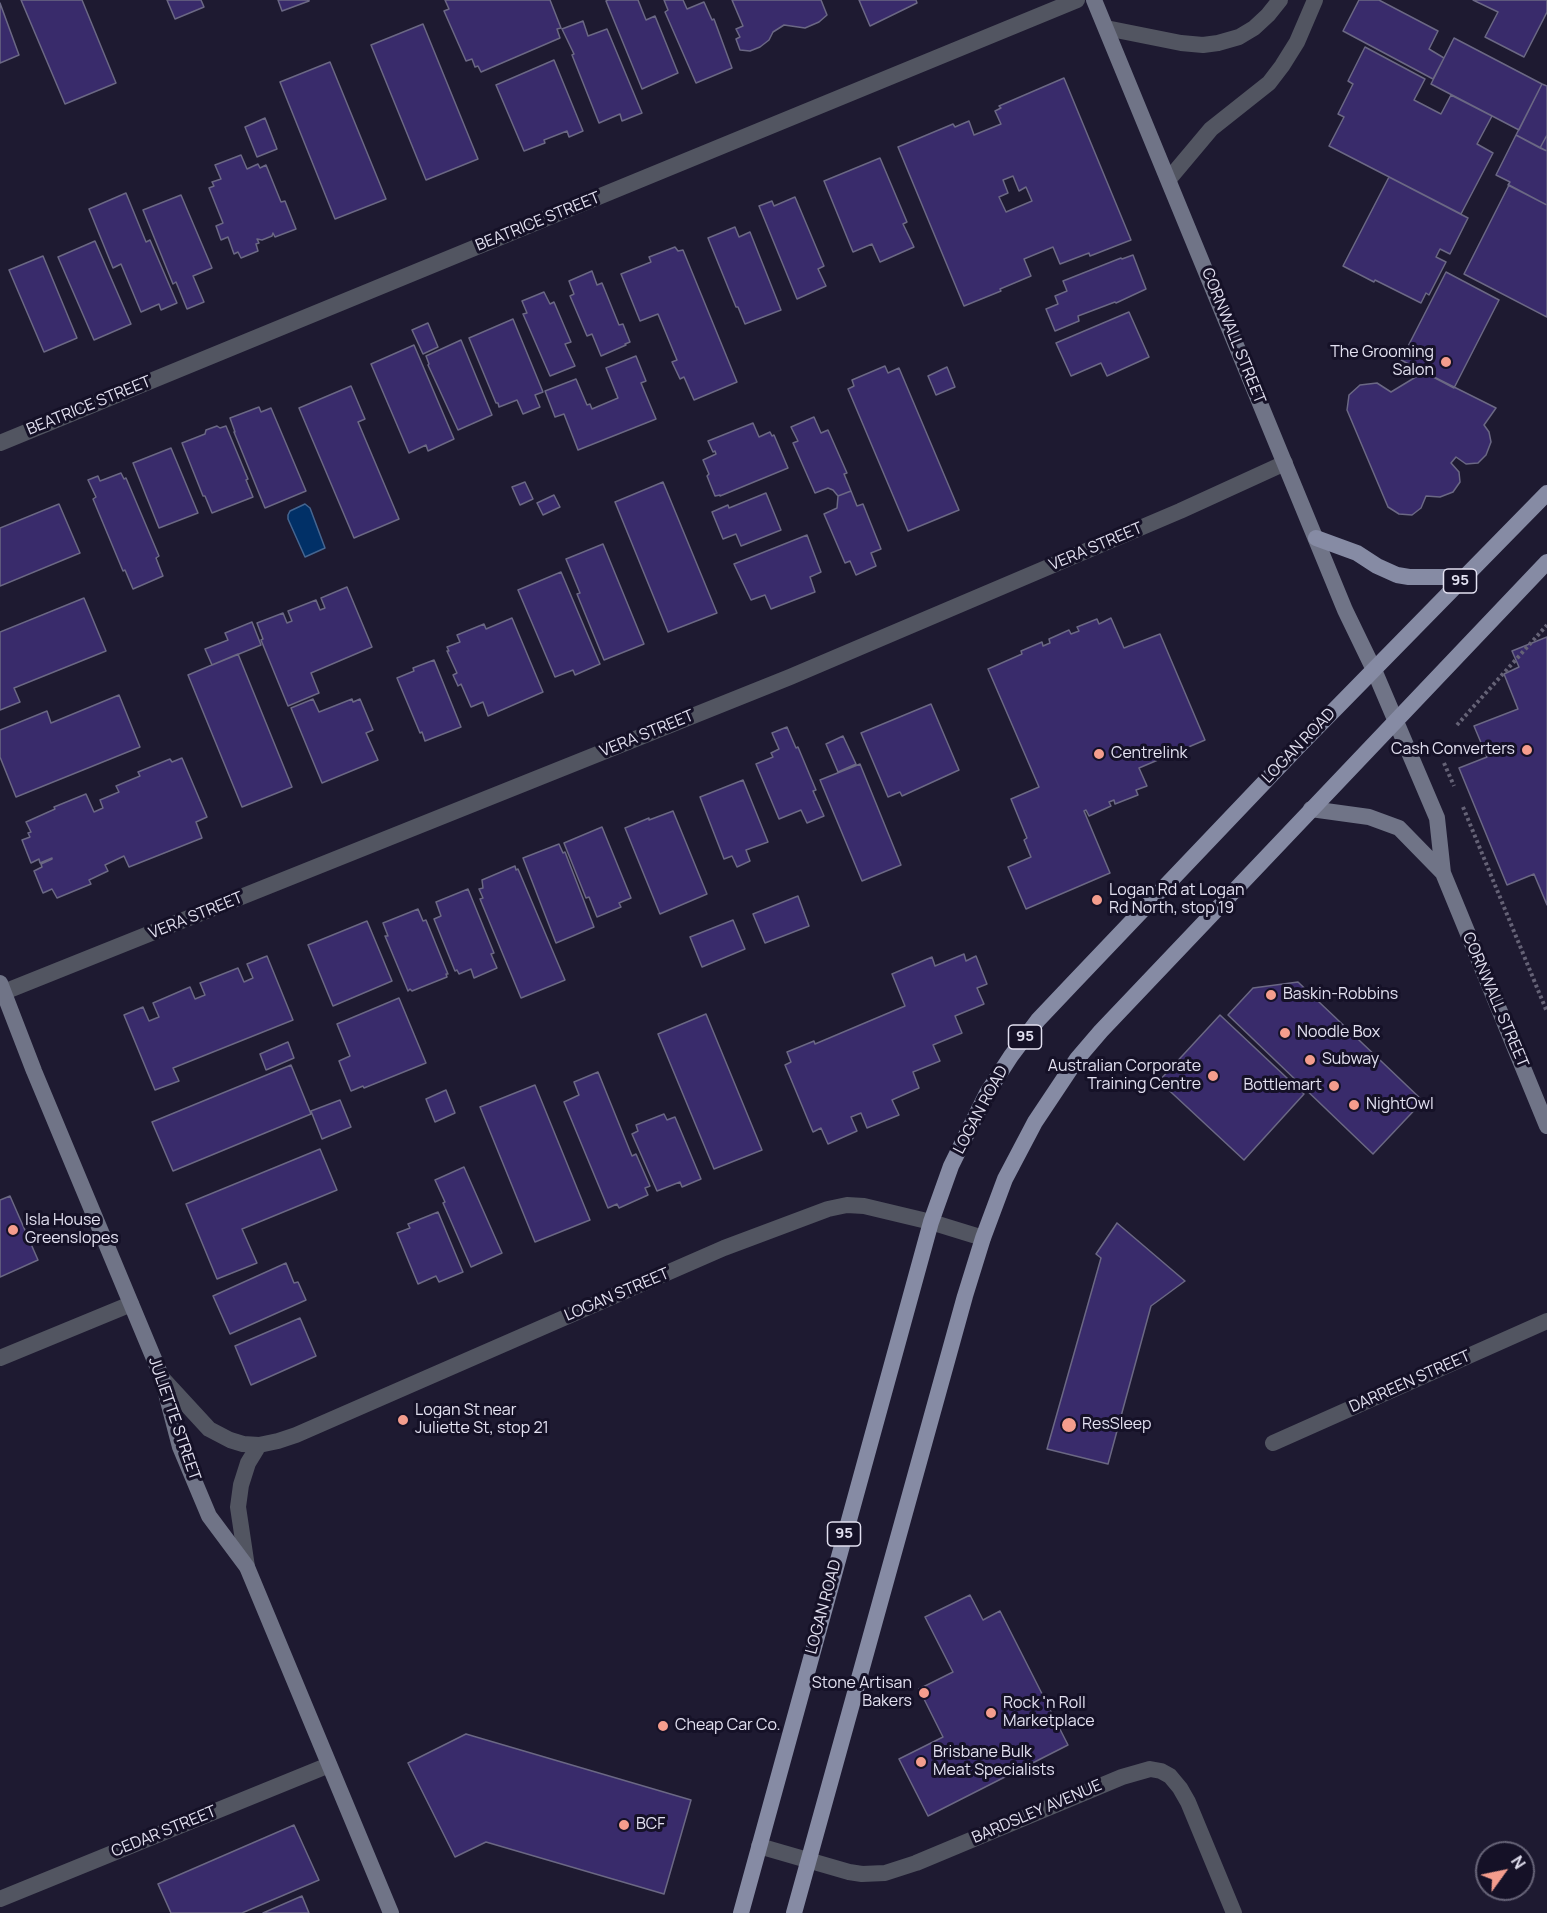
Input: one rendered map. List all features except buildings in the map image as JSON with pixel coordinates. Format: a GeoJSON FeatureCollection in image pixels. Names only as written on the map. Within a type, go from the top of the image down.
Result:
{"type":"FeatureCollection","features":[{"type":"Feature","properties":{"kind":"main road","name":"CORNWALL STREET"},"geometry":{"type":"LineString","coordinates":[[1094,0],[1344,609],[1374,670],[1437,818],[1443,873],[1547,1126]]}},
{"type":"Feature","properties":{"kind":"main road","name":"LOGAN ROAD"},"geometry":{"type":"LineString","coordinates":[[741,1913],[931,1222],[951,1166],[987,1093],[1038,1020],[1288,756],[1547,493]]}},
{"type":"Feature","properties":{"kind":"main road"},"geometry":{"type":"LineString","coordinates":[[1316,538],[1357,553],[1397,575],[1464,578]]}},
{"type":"Feature","properties":{"kind":"main road"},"geometry":{"type":"LineString","coordinates":[[794,1913],[983,1238],[1005,1179],[1035,1122],[1077,1059],[1101,1030],[1547,562]]}},
{"type":"Feature","properties":{"kind":"main road"},"geometry":{"type":"LineString","coordinates":[[1311,809],[1369,817],[1399,828],[1443,873]]}},
{"type":"Feature","properties":{"kind":"main road","name":"JULIETTE STREET"},"geometry":{"type":"LineString","coordinates":[[2,987],[34,1071],[162,1378],[180,1447],[209,1516],[247,1567],[391,1913]]}},
{"type":"Feature","properties":{"kind":"street","name":"BEATRICE STREET"},"geometry":{"type":"LineString","coordinates":[[0,443],[1077,0]]}},
{"type":"Feature","properties":{"kind":"street"},"geometry":{"type":"LineString","coordinates":[[1106,28],[1181,43],[1203,45],[1218,43],[1239,37],[1254,28],[1280,0]]}},
{"type":"Feature","properties":{"kind":"street"},"geometry":{"type":"LineString","coordinates":[[1168,179],[1211,129],[1269,83],[1297,42],[1316,0]]}},
{"type":"Feature","properties":{"kind":"street","name":"VERA STREET"},"geometry":{"type":"LineString","coordinates":[[2,987],[790,677],[1180,511],[1285,462]]}},
{"type":"Feature","properties":{"kind":"street","name":"LOGAN STREET"},"geometry":{"type":"LineString","coordinates":[[162,1378],[209,1429],[230,1440],[259,1445],[296,1435],[724,1248],[807,1215],[847,1205],[864,1206],[931,1222],[983,1238]]}},
{"type":"Feature","properties":{"kind":"street"},"geometry":{"type":"LineString","coordinates":[[0,1358],[131,1304]]}},
{"type":"Feature","properties":{"kind":"street","name":"DARREEN STREET"},"geometry":{"type":"LineString","coordinates":[[1273,1443],[1547,1321]]}},
{"type":"Feature","properties":{"kind":"street"},"geometry":{"type":"LineString","coordinates":[[247,1567],[238,1507],[241,1485],[248,1463],[259,1445]]}},
{"type":"Feature","properties":{"kind":"street","name":"CEDAR STREET"},"geometry":{"type":"LineString","coordinates":[[0,1899],[329,1765]]}},
{"type":"Feature","properties":{"kind":"street","name":"BARDSLEY AVENUE"},"geometry":{"type":"LineString","coordinates":[[759,1846],[862,1874],[885,1873],[916,1863],[1122,1777],[1150,1768],[1170,1776],[1180,1788],[1234,1913]]}},
{"type":"Feature","properties":{"kind":"path"},"geometry":{"type":"LineString","coordinates":[[1457,725],[1547,625]]}},
{"type":"Feature","properties":{"kind":"path"},"geometry":{"type":"LineString","coordinates":[[1442,759],[1456,791]]}},
{"type":"Feature","properties":{"kind":"path"},"geometry":{"type":"LineString","coordinates":[[1461,802],[1547,1012]]}},
{"type":"Feature","properties":{"kind":"water"},"geometry":{"type":"Polygon","coordinates":[[[305,504],[310,508],[325,548],[305,557],[288,515],[290,511],[305,504]]]}},
{"type":"Feature","properties":{"kind":"place","name":"The Grooming Salon"},"geometry":{"type":"Point","coordinates":[1446,362]}},
{"type":"Feature","properties":{"kind":"place","name":"Cash Converters"},"geometry":{"type":"Point","coordinates":[1527,750]}},
{"type":"Feature","properties":{"kind":"place","name":"Centrelink"},"geometry":{"type":"Point","coordinates":[1099,754]}},
{"type":"Feature","properties":{"kind":"place","name":"Logan Rd at Logan Rd North, stop 19"},"geometry":{"type":"Point","coordinates":[1097,900]}},
{"type":"Feature","properties":{"kind":"place","name":"Baskin-Robbins"},"geometry":{"type":"Point","coordinates":[1271,995]}},
{"type":"Feature","properties":{"kind":"place","name":"Noodle Box"},"geometry":{"type":"Point","coordinates":[1285,1033]}},
{"type":"Feature","properties":{"kind":"place","name":"Subway"},"geometry":{"type":"Point","coordinates":[1310,1060]}},
{"type":"Feature","properties":{"kind":"place","name":"Australian Corporate Training Centre"},"geometry":{"type":"Point","coordinates":[1213,1076]}},
{"type":"Feature","properties":{"kind":"place","name":"Bottlemart"},"geometry":{"type":"Point","coordinates":[1334,1086]}},
{"type":"Feature","properties":{"kind":"place","name":"NightOwl"},"geometry":{"type":"Point","coordinates":[1354,1105]}},
{"type":"Feature","properties":{"kind":"place","name":"Isla House Greenslopes"},"geometry":{"type":"Point","coordinates":[13,1230]}},
{"type":"Feature","properties":{"kind":"place","name":"Logan St near Juliette St, stop 21"},"geometry":{"type":"Point","coordinates":[403,1420]}},
{"type":"Feature","properties":{"kind":"place","name":"ResSleep"},"geometry":{"type":"Point","coordinates":[1069,1425]}},
{"type":"Feature","properties":{"kind":"place","name":"Stone Artisan Bakers"},"geometry":{"type":"Point","coordinates":[924,1693]}},
{"type":"Feature","properties":{"kind":"place","name":"Rock 'n Roll Marketplace"},"geometry":{"type":"Point","coordinates":[991,1713]}},
{"type":"Feature","properties":{"kind":"place","name":"Cheap Car Co."},"geometry":{"type":"Point","coordinates":[663,1726]}},
{"type":"Feature","properties":{"kind":"place","name":"Brisbane Bulk Meat Specialists"},"geometry":{"type":"Point","coordinates":[921,1762]}},
{"type":"Feature","properties":{"kind":"place","name":"BCF"},"geometry":{"type":"Point","coordinates":[624,1825]}}]}
